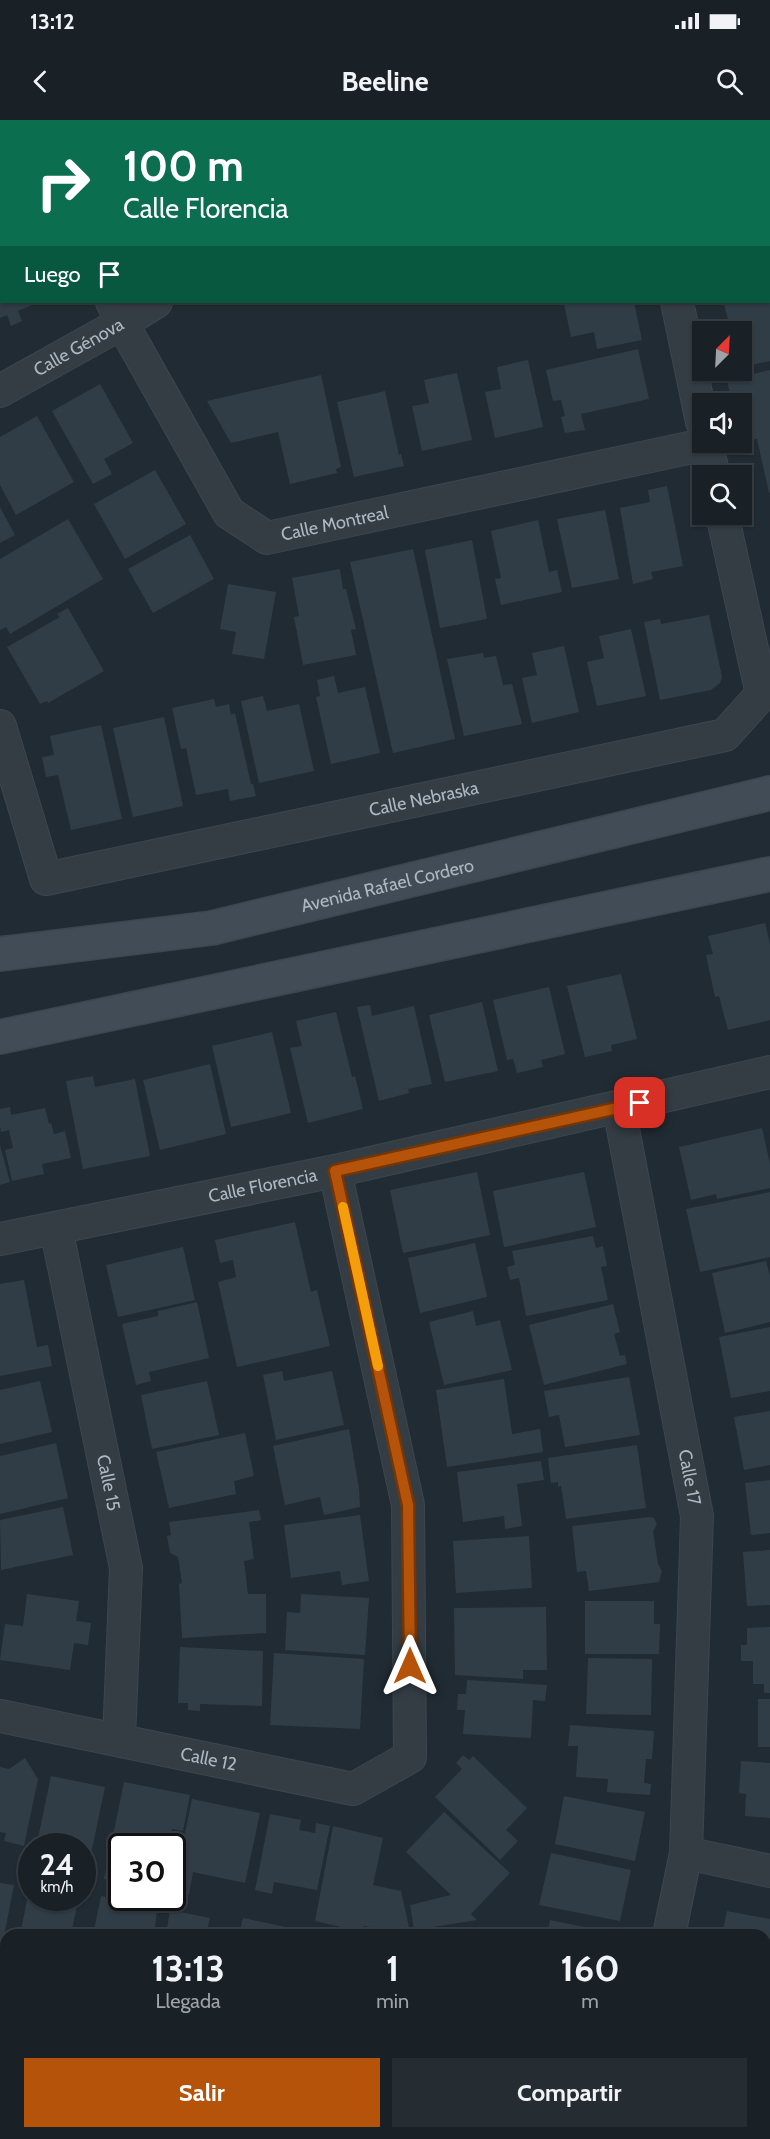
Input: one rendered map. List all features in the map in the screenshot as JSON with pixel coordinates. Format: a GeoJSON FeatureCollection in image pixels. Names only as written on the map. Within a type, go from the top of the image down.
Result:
{"type":"FeatureCollection","features":[{"type":"Feature","properties":{"kind":"main road","name":"Avenida Rafael Cordero"},"geometry":{"type":"LineString","coordinates":[[0,954],[212,928],[770,793]]}},
{"type":"Feature","properties":{"kind":"main road"},"geometry":{"type":"LineString","coordinates":[[0,1037],[770,874]]}},
{"type":"Feature","properties":{"kind":"street","name":"Calle Génova"},"geometry":{"type":"LineString","coordinates":[[0,391],[117,312],[152,303]]}},
{"type":"Feature","properties":{"kind":"street"},"geometry":{"type":"LineString","coordinates":[[677,303],[696,393]]}},
{"type":"Feature","properties":{"kind":"street","name":"Calle Montreal"},"geometry":{"type":"LineString","coordinates":[[117,312],[230,513],[267,538],[610,465],[692,440]]}},
{"type":"Feature","properties":{"kind":"street","name":"Calle Nebraska"},"geometry":{"type":"LineString","coordinates":[[0,726],[46,879],[725,735],[762,694],[724,525]]}},
{"type":"Feature","properties":{"kind":"street","name":"Calle Florencia"},"geometry":{"type":"LineString","coordinates":[[0,1239],[335,1171],[770,1072]]}},
{"type":"Feature","properties":{"kind":"street","name":"Calle 17"},"geometry":{"type":"LineString","coordinates":[[619,1108],[698,1516],[686,1853],[670,1929]]}},
{"type":"Feature","properties":{"kind":"street","name":"Calle 12"},"geometry":{"type":"LineString","coordinates":[[0,1716],[353,1789],[410,1757],[408,1505],[335,1171]]}},
{"type":"Feature","properties":{"kind":"street","name":"Calle 15"},"geometry":{"type":"LineString","coordinates":[[56,1228],[126,1568],[119,1739]]}},
{"type":"Feature","properties":{"kind":"street"},"geometry":{"type":"LineString","coordinates":[[686,1853],[770,1870]]}},
{"type":"Feature","properties":{"kind":"building"},"geometry":{"type":"Polygon","coordinates":[[[0,303],[36,303],[18,311],[22,321],[11,326],[7,315],[0,318],[0,303]]]}},
{"type":"Feature","properties":{"kind":"building"},"geometry":{"type":"Polygon","coordinates":[[[634,303],[642,340],[597,349],[594,332],[571,337],[564,304],[634,303]]]}},
{"type":"Feature","properties":{"kind":"building"},"geometry":{"type":"Polygon","coordinates":[[[770,303],[770,361],[752,365],[752,321],[728,321],[724,304],[770,303]]]}},
{"type":"Feature","properties":{"kind":"building"},"geometry":{"type":"Polygon","coordinates":[[[638,349],[649,399],[581,414],[585,430],[565,433],[561,417],[565,416],[561,400],[553,401],[546,370],[638,349]]]}},
{"type":"Feature","properties":{"kind":"building"},"geometry":{"type":"Polygon","coordinates":[[[528,360],[543,427],[495,438],[485,392],[501,389],[497,367],[528,360]]]}},
{"type":"Feature","properties":{"kind":"building"},"geometry":{"type":"Polygon","coordinates":[[[770,370],[770,493],[757,439],[752,440],[752,393],[730,393],[727,381],[752,381],[752,374],[770,370]]]}},
{"type":"Feature","properties":{"kind":"building"},"geometry":{"type":"Polygon","coordinates":[[[457,373],[472,440],[422,451],[412,406],[429,403],[424,380],[457,373]]]}},
{"type":"Feature","properties":{"kind":"building"},"geometry":{"type":"Polygon","coordinates":[[[321,375],[341,467],[336,469],[337,473],[290,484],[278,432],[231,443],[207,401],[321,375]]]}},
{"type":"Feature","properties":{"kind":"building"},"geometry":{"type":"Polygon","coordinates":[[[100,384],[133,443],[104,459],[112,474],[93,484],[52,411],[100,384]]]}},
{"type":"Feature","properties":{"kind":"building"},"geometry":{"type":"Polygon","coordinates":[[[385,391],[399,455],[401,454],[404,466],[354,477],[337,402],[385,391]]]}},
{"type":"Feature","properties":{"kind":"building"},"geometry":{"type":"Polygon","coordinates":[[[37,416],[74,482],[16,515],[0,485],[0,437],[37,416]]]}},
{"type":"Feature","properties":{"kind":"building"},"geometry":{"type":"Polygon","coordinates":[[[155,470],[186,524],[125,559],[94,504],[155,470]]]}},
{"type":"Feature","properties":{"kind":"building"},"geometry":{"type":"Polygon","coordinates":[[[667,486],[683,566],[651,572],[653,579],[633,584],[620,508],[650,502],[648,490],[667,486]]]}},
{"type":"Feature","properties":{"kind":"building"},"geometry":{"type":"Polygon","coordinates":[[[0,507],[15,535],[0,543],[0,507]]]}},
{"type":"Feature","properties":{"kind":"building"},"geometry":{"type":"Polygon","coordinates":[[[605,510],[619,579],[572,588],[557,519],[605,510]]]}},
{"type":"Feature","properties":{"kind":"building"},"geometry":{"type":"Polygon","coordinates":[[[68,519],[103,579],[10,634],[6,627],[0,630],[0,559],[68,519]]]}},
{"type":"Feature","properties":{"kind":"building"},"geometry":{"type":"Polygon","coordinates":[[[538,520],[549,572],[557,570],[562,592],[501,605],[495,579],[501,578],[491,531],[538,520]]]}},
{"type":"Feature","properties":{"kind":"building"},"geometry":{"type":"Polygon","coordinates":[[[190,535],[214,579],[153,613],[128,569],[190,535]]]}},
{"type":"Feature","properties":{"kind":"building"},"geometry":{"type":"Polygon","coordinates":[[[472,540],[487,619],[440,628],[425,550],[472,540]]]}},
{"type":"Feature","properties":{"kind":"building"},"geometry":{"type":"Polygon","coordinates":[[[413,549],[455,739],[393,753],[350,562],[413,549]]]}},
{"type":"Feature","properties":{"kind":"building"},"geometry":{"type":"Polygon","coordinates":[[[340,569],[343,589],[346,589],[356,629],[351,630],[356,655],[303,665],[294,617],[299,616],[292,578],[340,569]]]}},
{"type":"Feature","properties":{"kind":"building"},"geometry":{"type":"Polygon","coordinates":[[[228,584],[276,592],[264,659],[232,654],[236,632],[220,629],[228,584]]]}},
{"type":"Feature","properties":{"kind":"building"},"geometry":{"type":"Polygon","coordinates":[[[68,608],[104,671],[48,703],[47,701],[40,704],[7,647],[60,617],[57,614],[68,608]]]}},
{"type":"Feature","properties":{"kind":"building"},"geometry":{"type":"Polygon","coordinates":[[[709,615],[722,677],[720,683],[711,690],[660,700],[644,622],[660,619],[661,624],[709,615]]]}},
{"type":"Feature","properties":{"kind":"building"},"geometry":{"type":"Polygon","coordinates":[[[631,629],[646,696],[597,706],[587,662],[604,658],[599,636],[631,629]]]}},
{"type":"Feature","properties":{"kind":"building"},"geometry":{"type":"Polygon","coordinates":[[[564,646],[579,712],[532,723],[522,678],[537,675],[532,653],[564,646]]]}},
{"type":"Feature","properties":{"kind":"building"},"geometry":{"type":"Polygon","coordinates":[[[483,653],[484,658],[496,656],[503,685],[512,684],[522,724],[464,736],[447,659],[483,653]]]}},
{"type":"Feature","properties":{"kind":"building"},"geometry":{"type":"Polygon","coordinates":[[[334,676],[338,693],[365,687],[380,753],[331,764],[316,697],[320,696],[317,680],[334,676]]]}},
{"type":"Feature","properties":{"kind":"building"},"geometry":{"type":"Polygon","coordinates":[[[263,696],[267,711],[299,704],[314,771],[259,783],[241,701],[263,696]]]}},
{"type":"Feature","properties":{"kind":"building"},"geometry":{"type":"Polygon","coordinates":[[[214,699],[216,707],[229,704],[231,715],[235,713],[251,784],[253,784],[256,796],[230,801],[228,789],[196,795],[186,748],[181,749],[172,708],[214,699]]]}},
{"type":"Feature","properties":{"kind":"building"},"geometry":{"type":"Polygon","coordinates":[[[164,717],[183,806],[133,817],[113,728],[164,717]]]}},
{"type":"Feature","properties":{"kind":"building"},"geometry":{"type":"Polygon","coordinates":[[[101,725],[122,819],[71,830],[58,775],[46,777],[42,757],[54,755],[50,736],[101,725]]]}},
{"type":"Feature","properties":{"kind":"building"},"geometry":{"type":"Polygon","coordinates":[[[765,923],[770,944],[770,1020],[728,1030],[719,996],[715,997],[706,955],[713,954],[708,936],[765,923]]]}},
{"type":"Feature","properties":{"kind":"building"},"geometry":{"type":"Polygon","coordinates":[[[621,974],[637,1039],[611,1045],[612,1051],[585,1057],[567,986],[621,974]]]}},
{"type":"Feature","properties":{"kind":"building"},"geometry":{"type":"Polygon","coordinates":[[[549,987],[565,1054],[541,1060],[543,1067],[517,1073],[513,1059],[507,1060],[493,1000],[549,987]]]}},
{"type":"Feature","properties":{"kind":"building"},"geometry":{"type":"Polygon","coordinates":[[[482,1002],[498,1071],[445,1082],[429,1015],[482,1002]]]}},
{"type":"Feature","properties":{"kind":"building"},"geometry":{"type":"Polygon","coordinates":[[[370,1005],[372,1016],[414,1006],[432,1084],[408,1089],[409,1093],[379,1101],[357,1007],[370,1005]]]}},
{"type":"Feature","properties":{"kind":"building"},"geometry":{"type":"Polygon","coordinates":[[[336,1012],[352,1077],[355,1076],[363,1109],[308,1123],[290,1048],[302,1046],[296,1021],[336,1012]]]}},
{"type":"Feature","properties":{"kind":"building"},"geometry":{"type":"Polygon","coordinates":[[[272,1032],[291,1113],[231,1127],[212,1046],[272,1032]]]}},
{"type":"Feature","properties":{"kind":"building"},"geometry":{"type":"Polygon","coordinates":[[[210,1064],[226,1134],[160,1150],[143,1080],[210,1064]]]}},
{"type":"Feature","properties":{"kind":"building"},"geometry":{"type":"Polygon","coordinates":[[[93,1076],[95,1087],[135,1079],[150,1156],[83,1169],[66,1081],[93,1076]]]}},
{"type":"Feature","properties":{"kind":"building"},"geometry":{"type":"Polygon","coordinates":[[[10,1107],[11,1115],[45,1108],[54,1134],[65,1131],[71,1158],[42,1164],[44,1174],[12,1181],[5,1150],[13,1148],[9,1130],[1,1132],[0,1126],[0,1109],[10,1107]]]}},
{"type":"Feature","properties":{"kind":"building"},"geometry":{"type":"Polygon","coordinates":[[[762,1128],[770,1164],[770,1188],[717,1199],[716,1194],[691,1200],[679,1147],[762,1128]]]}},
{"type":"Feature","properties":{"kind":"building"},"geometry":{"type":"Polygon","coordinates":[[[0,1145],[10,1182],[0,1185],[0,1145]]]}},
{"type":"Feature","properties":{"kind":"building"},"geometry":{"type":"Polygon","coordinates":[[[477,1172],[490,1235],[403,1253],[390,1190],[477,1172]]]}},
{"type":"Feature","properties":{"kind":"building"},"geometry":{"type":"Polygon","coordinates":[[[584,1172],[596,1227],[504,1247],[493,1191],[584,1172]]]}},
{"type":"Feature","properties":{"kind":"building"},"geometry":{"type":"Polygon","coordinates":[[[770,1192],[770,1257],[700,1272],[686,1209],[770,1192]]]}},
{"type":"Feature","properties":{"kind":"building"},"geometry":{"type":"Polygon","coordinates":[[[295,1222],[311,1292],[317,1290],[330,1346],[237,1367],[218,1282],[236,1277],[233,1260],[220,1263],[215,1240],[295,1222]]]}},
{"type":"Feature","properties":{"kind":"building"},"geometry":{"type":"Polygon","coordinates":[[[593,1236],[596,1248],[603,1246],[607,1266],[601,1267],[608,1300],[526,1316],[519,1278],[510,1280],[507,1267],[515,1265],[512,1251],[593,1236]]]}},
{"type":"Feature","properties":{"kind":"building"},"geometry":{"type":"Polygon","coordinates":[[[475,1243],[487,1297],[420,1313],[408,1258],[475,1243]]]}},
{"type":"Feature","properties":{"kind":"building"},"geometry":{"type":"Polygon","coordinates":[[[183,1247],[195,1300],[118,1317],[106,1265],[183,1247]]]}},
{"type":"Feature","properties":{"kind":"building"},"geometry":{"type":"Polygon","coordinates":[[[766,1261],[770,1276],[770,1322],[725,1333],[712,1273],[766,1261]]]}},
{"type":"Feature","properties":{"kind":"building"},"geometry":{"type":"Polygon","coordinates":[[[24,1280],[37,1347],[48,1345],[52,1366],[0,1376],[0,1284],[24,1280]]]}},
{"type":"Feature","properties":{"kind":"building"},"geometry":{"type":"Polygon","coordinates":[[[197,1302],[209,1358],[149,1372],[151,1381],[136,1385],[122,1324],[158,1316],[158,1311],[197,1302]]]}},
{"type":"Feature","properties":{"kind":"building"},"geometry":{"type":"Polygon","coordinates":[[[613,1304],[620,1332],[614,1334],[620,1356],[625,1355],[627,1364],[544,1385],[529,1325],[613,1304]]]}},
{"type":"Feature","properties":{"kind":"building"},"geometry":{"type":"Polygon","coordinates":[[[473,1311],[476,1326],[500,1320],[512,1370],[444,1385],[429,1322],[473,1311]]]}},
{"type":"Feature","properties":{"kind":"building"},"geometry":{"type":"Polygon","coordinates":[[[770,1327],[770,1391],[731,1398],[719,1337],[770,1327]]]}},
{"type":"Feature","properties":{"kind":"building"},"geometry":{"type":"Polygon","coordinates":[[[282,1371],[284,1381],[332,1371],[344,1425],[276,1440],[263,1375],[282,1371]]]}},
{"type":"Feature","properties":{"kind":"building"},"geometry":{"type":"Polygon","coordinates":[[[629,1377],[640,1435],[565,1447],[559,1415],[549,1417],[544,1391],[629,1377]]]}},
{"type":"Feature","properties":{"kind":"building"},"geometry":{"type":"Polygon","coordinates":[[[504,1379],[512,1434],[540,1429],[543,1452],[447,1467],[436,1390],[504,1379]]]}},
{"type":"Feature","properties":{"kind":"building"},"geometry":{"type":"Polygon","coordinates":[[[40,1381],[52,1432],[0,1444],[0,1390],[40,1381]]]}},
{"type":"Feature","properties":{"kind":"building"},"geometry":{"type":"Polygon","coordinates":[[[207,1381],[219,1435],[152,1449],[141,1395],[207,1381]]]}},
{"type":"Feature","properties":{"kind":"building"},"geometry":{"type":"Polygon","coordinates":[[[770,1411],[770,1465],[744,1470],[734,1417],[770,1411]]]}},
{"type":"Feature","properties":{"kind":"building"},"geometry":{"type":"Polygon","coordinates":[[[349,1429],[360,1507],[324,1515],[320,1497],[285,1505],[273,1446],[349,1429]]]}},
{"type":"Feature","properties":{"kind":"building"},"geometry":{"type":"Polygon","coordinates":[[[245,1433],[254,1476],[234,1481],[236,1494],[169,1508],[156,1452],[245,1433]]]}},
{"type":"Feature","properties":{"kind":"building"},"geometry":{"type":"Polygon","coordinates":[[[56,1443],[68,1498],[0,1514],[0,1456],[56,1443]]]}},
{"type":"Feature","properties":{"kind":"building"},"geometry":{"type":"Polygon","coordinates":[[[637,1445],[646,1508],[566,1519],[561,1486],[558,1487],[558,1482],[551,1483],[548,1458],[637,1445]]]}},
{"type":"Feature","properties":{"kind":"building"},"geometry":{"type":"Polygon","coordinates":[[[541,1461],[544,1480],[517,1484],[522,1526],[505,1529],[504,1516],[463,1522],[457,1472],[541,1461]]]}},
{"type":"Feature","properties":{"kind":"building"},"geometry":{"type":"Polygon","coordinates":[[[770,1480],[770,1533],[751,1535],[745,1483],[770,1480]]]}},
{"type":"Feature","properties":{"kind":"building"},"geometry":{"type":"Polygon","coordinates":[[[63,1507],[73,1555],[1,1570],[0,1520],[63,1507]]]}},
{"type":"Feature","properties":{"kind":"building"},"geometry":{"type":"Polygon","coordinates":[[[259,1510],[261,1520],[249,1522],[254,1559],[244,1561],[248,1594],[266,1594],[266,1633],[182,1638],[179,1584],[182,1583],[178,1557],[170,1553],[167,1536],[171,1535],[169,1522],[259,1510]]]}},
{"type":"Feature","properties":{"kind":"building"},"geometry":{"type":"Polygon","coordinates":[[[360,1515],[369,1581],[342,1585],[340,1571],[291,1578],[284,1525],[360,1515]]]}},
{"type":"Feature","properties":{"kind":"building"},"geometry":{"type":"Polygon","coordinates":[[[654,1518],[657,1524],[653,1531],[658,1564],[662,1571],[659,1582],[589,1591],[586,1571],[577,1572],[572,1526],[654,1518]]]}},
{"type":"Feature","properties":{"kind":"building"},"geometry":{"type":"Polygon","coordinates":[[[529,1536],[532,1588],[456,1593],[453,1541],[529,1536]]]}},
{"type":"Feature","properties":{"kind":"building"},"geometry":{"type":"Polygon","coordinates":[[[770,1550],[770,1605],[747,1606],[743,1552],[770,1550]]]}},
{"type":"Feature","properties":{"kind":"building"},"geometry":{"type":"Polygon","coordinates":[[[27,1594],[79,1601],[76,1621],[91,1623],[88,1645],[74,1643],[70,1670],[0,1660],[5,1624],[23,1626],[27,1594]]]}},
{"type":"Feature","properties":{"kind":"building"},"geometry":{"type":"Polygon","coordinates":[[[301,1594],[369,1598],[365,1655],[285,1650],[287,1612],[300,1613],[301,1594]]]}},
{"type":"Feature","properties":{"kind":"building"},"geometry":{"type":"Polygon","coordinates":[[[585,1601],[654,1601],[654,1624],[660,1624],[659,1654],[585,1654],[585,1601]]]}},
{"type":"Feature","properties":{"kind":"building"},"geometry":{"type":"Polygon","coordinates":[[[546,1607],[547,1670],[523,1670],[523,1679],[455,1675],[454,1608],[546,1607]]]}},
{"type":"Feature","properties":{"kind":"building"},"geometry":{"type":"Polygon","coordinates":[[[770,1627],[770,1693],[764,1693],[764,1684],[753,1684],[753,1661],[741,1661],[741,1645],[747,1645],[747,1628],[770,1627]]]}},
{"type":"Feature","properties":{"kind":"building"},"geometry":{"type":"Polygon","coordinates":[[[180,1647],[263,1651],[262,1706],[200,1704],[200,1711],[188,1710],[188,1703],[178,1703],[180,1647]]]}},
{"type":"Feature","properties":{"kind":"building"},"geometry":{"type":"Polygon","coordinates":[[[274,1653],[364,1659],[360,1729],[270,1725],[274,1653]]]}},
{"type":"Feature","properties":{"kind":"building"},"geometry":{"type":"Polygon","coordinates":[[[588,1658],[652,1659],[651,1715],[586,1714],[588,1658]]]}},
{"type":"Feature","properties":{"kind":"building"},"geometry":{"type":"Polygon","coordinates":[[[467,1680],[547,1685],[545,1701],[533,1700],[531,1738],[463,1734],[465,1710],[457,1710],[458,1694],[466,1694],[467,1680]]]}},
{"type":"Feature","properties":{"kind":"building"},"geometry":{"type":"Polygon","coordinates":[[[758,1699],[770,1699],[770,1747],[758,1747],[758,1699]]]}},
{"type":"Feature","properties":{"kind":"building"},"geometry":{"type":"Polygon","coordinates":[[[570,1725],[654,1731],[652,1759],[646,1759],[644,1783],[651,1784],[650,1795],[607,1792],[608,1779],[576,1777],[578,1746],[568,1746],[570,1725]]]}},
{"type":"Feature","properties":{"kind":"building"},"geometry":{"type":"Polygon","coordinates":[[[463,1755],[469,1760],[473,1756],[527,1808],[506,1830],[518,1841],[500,1860],[435,1797],[462,1769],[456,1763],[463,1755]]]}},
{"type":"Feature","properties":{"kind":"building"},"geometry":{"type":"Polygon","coordinates":[[[25,1758],[38,1779],[27,1833],[18,1833],[18,1844],[4,1841],[6,1833],[0,1832],[0,1767],[9,1769],[25,1758]]]}},
{"type":"Feature","properties":{"kind":"building"},"geometry":{"type":"Polygon","coordinates":[[[741,1761],[770,1763],[770,1818],[745,1816],[746,1794],[739,1793],[741,1761]]]}},
{"type":"Feature","properties":{"kind":"building"},"geometry":{"type":"Polygon","coordinates":[[[51,1776],[105,1787],[95,1833],[39,1833],[51,1776]]]}},
{"type":"Feature","properties":{"kind":"building"},"geometry":{"type":"Polygon","coordinates":[[[124,1782],[190,1795],[183,1831],[172,1829],[171,1833],[113,1833],[124,1782]]]}},
{"type":"Feature","properties":{"kind":"building"},"geometry":{"type":"Polygon","coordinates":[[[564,1796],[645,1812],[635,1861],[555,1844],[564,1796]]]}},
{"type":"Feature","properties":{"kind":"building"},"geometry":{"type":"Polygon","coordinates":[[[192,1799],[260,1813],[245,1883],[193,1872],[189,1895],[186,1894],[185,1833],[192,1799]]]}},
{"type":"Feature","properties":{"kind":"building"},"geometry":{"type":"Polygon","coordinates":[[[444,1812],[510,1873],[471,1914],[477,1920],[414,1929],[410,1905],[451,1895],[406,1852],[444,1812]]]}},
{"type":"Feature","properties":{"kind":"building"},"geometry":{"type":"Polygon","coordinates":[[[270,1814],[301,1820],[299,1830],[315,1833],[316,1823],[330,1826],[317,1890],[274,1882],[272,1894],[255,1890],[270,1814]]]}},
{"type":"Feature","properties":{"kind":"building"},"geometry":{"type":"Polygon","coordinates":[[[333,1826],[383,1838],[373,1885],[401,1891],[409,1927],[380,1929],[364,1926],[364,1929],[350,1929],[315,1921],[333,1826]]]}},
{"type":"Feature","properties":{"kind":"building"},"geometry":{"type":"Polygon","coordinates":[[[551,1853],[631,1870],[620,1921],[539,1905],[551,1853]]]}},
{"type":"Feature","properties":{"kind":"building"},"geometry":{"type":"Polygon","coordinates":[[[108,1860],[108,1880],[104,1879],[108,1860]]]}},
{"type":"Feature","properties":{"kind":"building"},"geometry":{"type":"Polygon","coordinates":[[[0,1883],[14,1885],[5,1929],[0,1929],[0,1883]]]}},
{"type":"Feature","properties":{"kind":"building"},"geometry":{"type":"Polygon","coordinates":[[[101,1896],[108,1897],[108,1911],[157,1911],[155,1929],[94,1929],[101,1896]]]}},
{"type":"Feature","properties":{"kind":"building"},"geometry":{"type":"Polygon","coordinates":[[[25,1911],[76,1911],[72,1929],[21,1929],[25,1911]]]}},
{"type":"Feature","properties":{"kind":"building"},"geometry":{"type":"Polygon","coordinates":[[[170,1911],[210,1918],[207,1929],[167,1929],[170,1911]]]}},
{"type":"Feature","properties":{"kind":"building"},"geometry":{"type":"Polygon","coordinates":[[[727,1911],[770,1919],[770,1929],[723,1929],[727,1911]]]}},
{"type":"Feature","properties":{"kind":"building"},"geometry":{"type":"Polygon","coordinates":[[[243,1918],[295,1929],[240,1929],[243,1918]]]}},
{"type":"Feature","properties":{"kind":"building"},"geometry":{"type":"Polygon","coordinates":[[[550,1920],[589,1928],[589,1929],[548,1929],[550,1920]]]}},
{"type":"Feature","properties":{"kind":"slow traffic"},"geometry":{"type":"LineString","coordinates":[[343,1207],[378,1366]]}},
{"type":"Feature","properties":{"kind":"route"},"geometry":{"type":"LineString","coordinates":[[410,1666],[408,1505],[335,1171],[640,1103]]}}]}
